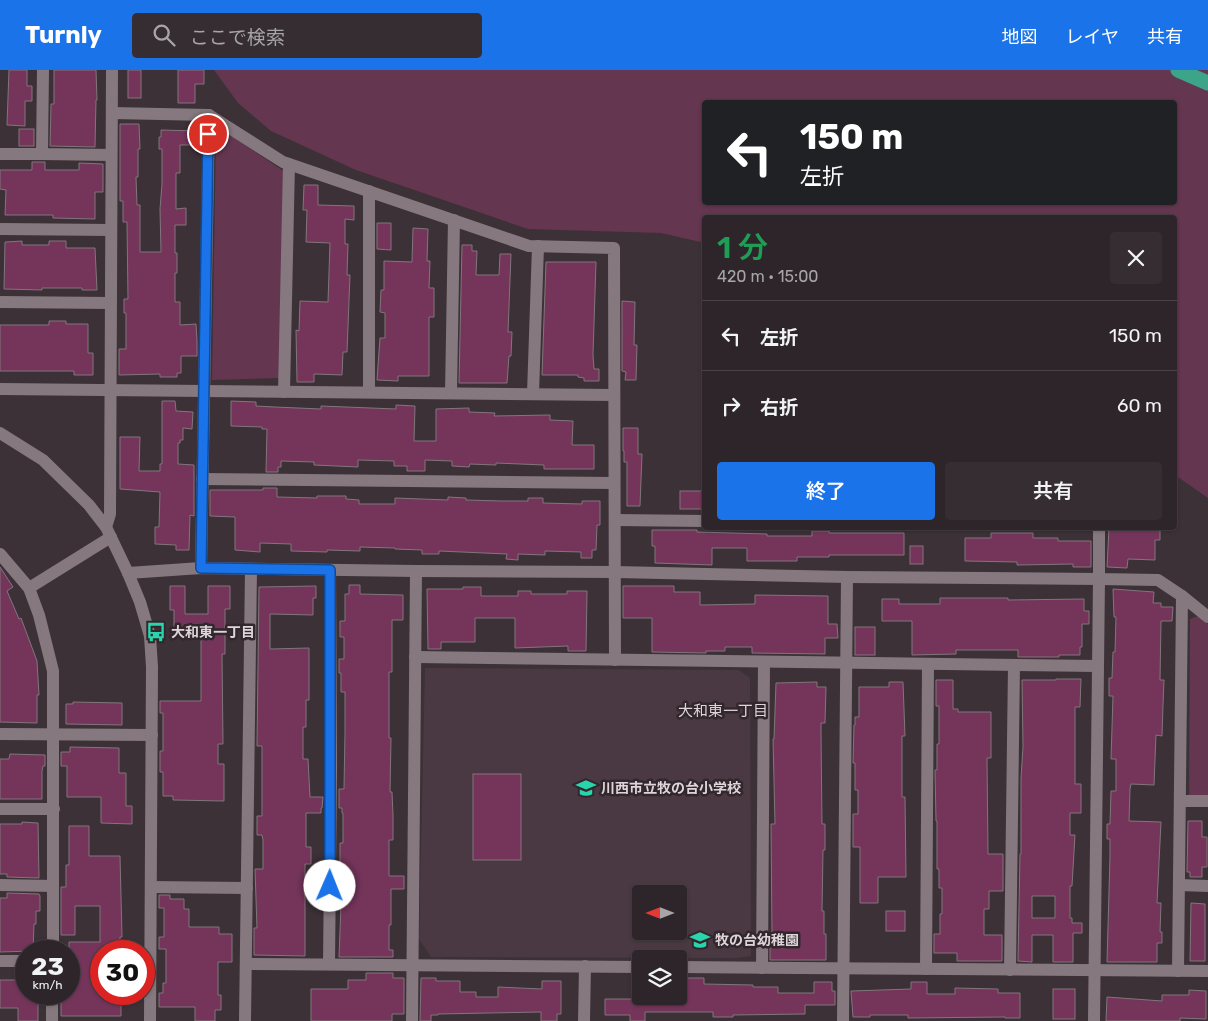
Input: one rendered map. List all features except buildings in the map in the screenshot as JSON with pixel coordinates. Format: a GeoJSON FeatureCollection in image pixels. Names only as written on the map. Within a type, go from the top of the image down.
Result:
{"type":"FeatureCollection","features":[{"type":"Feature","properties":{"kind":"highway"},"geometry":{"type":"LineString","coordinates":[[1178,70],[1208,83]]}},
{"type":"Feature","properties":{"kind":"street"},"geometry":{"type":"LineString","coordinates":[[42,154],[43,70]]}},
{"type":"Feature","properties":{"kind":"street"},"geometry":{"type":"LineString","coordinates":[[109,532],[112,70]]}},
{"type":"Feature","properties":{"kind":"street"},"geometry":{"type":"LineString","coordinates":[[112,113],[208,114],[289,164],[529,246],[614,248],[615,660]]}},
{"type":"Feature","properties":{"kind":"street"},"geometry":{"type":"LineString","coordinates":[[201,568],[208,114]]}},
{"type":"Feature","properties":{"kind":"street"},"geometry":{"type":"LineString","coordinates":[[0,154],[111,155]]}},
{"type":"Feature","properties":{"kind":"street"},"geometry":{"type":"LineString","coordinates":[[284,392],[289,164]]}},
{"type":"Feature","properties":{"kind":"street"},"geometry":{"type":"LineString","coordinates":[[369,191],[369,392]]}},
{"type":"Feature","properties":{"kind":"street"},"geometry":{"type":"LineString","coordinates":[[451,393],[454,220]]}},
{"type":"Feature","properties":{"kind":"street"},"geometry":{"type":"LineString","coordinates":[[0,229],[111,230]]}},
{"type":"Feature","properties":{"kind":"street"},"geometry":{"type":"LineString","coordinates":[[533,394],[538,246]]}},
{"type":"Feature","properties":{"kind":"street"},"geometry":{"type":"LineString","coordinates":[[0,302],[111,303]]}},
{"type":"Feature","properties":{"kind":"street"},"geometry":{"type":"LineString","coordinates":[[0,389],[614,395]]}},
{"type":"Feature","properties":{"kind":"street"},"geometry":{"type":"LineString","coordinates":[[0,432],[43,460],[89,505],[109,532],[140,602],[150,636],[152,667],[150,1021]]}},
{"type":"Feature","properties":{"kind":"street"},"geometry":{"type":"LineString","coordinates":[[202,478],[614,483]]}},
{"type":"Feature","properties":{"kind":"street"},"geometry":{"type":"LineString","coordinates":[[614,520],[702,520]]}},
{"type":"Feature","properties":{"kind":"street"},"geometry":{"type":"LineString","coordinates":[[1094,1021],[1099,530]]}},
{"type":"Feature","properties":{"kind":"street"},"geometry":{"type":"LineString","coordinates":[[29,588],[109,532]]}},
{"type":"Feature","properties":{"kind":"street"},"geometry":{"type":"LineString","coordinates":[[0,554],[29,588],[39,615],[53,671],[53,940]]}},
{"type":"Feature","properties":{"kind":"street"},"geometry":{"type":"LineString","coordinates":[[128,572],[201,568],[1158,580],[1208,617]]}},
{"type":"Feature","properties":{"kind":"street"},"geometry":{"type":"LineString","coordinates":[[245,1021],[251,569]]}},
{"type":"Feature","properties":{"kind":"street"},"geometry":{"type":"LineString","coordinates":[[329,964],[331,768],[330,570]]}},
{"type":"Feature","properties":{"kind":"street"},"geometry":{"type":"LineString","coordinates":[[412,1021],[416,571]]}},
{"type":"Feature","properties":{"kind":"street"},"geometry":{"type":"LineString","coordinates":[[843,1021],[847,577]]}},
{"type":"Feature","properties":{"kind":"street"},"geometry":{"type":"LineString","coordinates":[[1178,971],[1182,596]]}},
{"type":"Feature","properties":{"kind":"street"},"geometry":{"type":"LineString","coordinates":[[415,657],[1098,666]]}},
{"type":"Feature","properties":{"kind":"street"},"geometry":{"type":"LineString","coordinates":[[762,968],[764,662]]}},
{"type":"Feature","properties":{"kind":"street"},"geometry":{"type":"LineString","coordinates":[[926,969],[928,664]]}},
{"type":"Feature","properties":{"kind":"street"},"geometry":{"type":"LineString","coordinates":[[1010,970],[1014,665]]}},
{"type":"Feature","properties":{"kind":"street"},"geometry":{"type":"LineString","coordinates":[[0,734],[152,735]]}},
{"type":"Feature","properties":{"kind":"street"},"geometry":{"type":"LineString","coordinates":[[1180,801],[1208,801]]}},
{"type":"Feature","properties":{"kind":"street"},"geometry":{"type":"LineString","coordinates":[[0,809],[54,809]]}},
{"type":"Feature","properties":{"kind":"street"},"geometry":{"type":"LineString","coordinates":[[0,885],[53,886]]}},
{"type":"Feature","properties":{"kind":"street"},"geometry":{"type":"LineString","coordinates":[[1179,885],[1208,886]]}},
{"type":"Feature","properties":{"kind":"street"},"geometry":{"type":"LineString","coordinates":[[152,887],[246,888]]}},
{"type":"Feature","properties":{"kind":"street"},"geometry":{"type":"LineString","coordinates":[[0,961],[15,961]]}},
{"type":"Feature","properties":{"kind":"street"},"geometry":{"type":"LineString","coordinates":[[246,964],[632,967]]}},
{"type":"Feature","properties":{"kind":"street"},"geometry":{"type":"LineString","coordinates":[[584,1021],[585,966]]}},
{"type":"Feature","properties":{"kind":"street"},"geometry":{"type":"LineString","coordinates":[[687,967],[1208,971]]}},
{"type":"Feature","properties":{"kind":"street"},"geometry":{"type":"LineString","coordinates":[[52,1005],[52,1021]]}},
{"type":"Feature","properties":{"kind":"shaded area"},"geometry":{"type":"Polygon","coordinates":[[[214,70],[1208,70],[1208,498],[1177,476],[1177,215],[702,215],[702,242],[661,233],[528,229],[356,170],[271,131],[238,103],[214,70]]]}},
{"type":"Feature","properties":{"kind":"shaded area"},"geometry":{"type":"Polygon","coordinates":[[[219,130],[224,131],[285,172],[280,378],[212,380],[216,132],[219,130]]]}},
{"type":"Feature","properties":{"kind":"shaded area"},"geometry":{"type":"Polygon","coordinates":[[[1198,616],[1208,624],[1208,799],[1189,799],[1190,619],[1198,616]]]}},
{"type":"Feature","properties":{"kind":"shaded area","name":"川西市立牧の台小学校"},"geometry":{"type":"Polygon","coordinates":[[[425,668],[739,670],[750,678],[751,956],[736,958],[687,958],[687,950],[632,950],[632,958],[431,957],[419,939],[425,668]]]}},
{"type":"Feature","properties":{"kind":"place","name":"大和東一丁目"},"geometry":{"type":"Point","coordinates":[156,632]}},
{"type":"Feature","properties":{"kind":"place","name":"川西市立牧の台小学校"},"geometry":{"type":"Point","coordinates":[586,788]}},
{"type":"Feature","properties":{"kind":"place","name":"牧の台幼稚園"},"geometry":{"type":"Point","coordinates":[700,940]}},
{"type":"Feature","properties":{"kind":"district","name":"大和東一丁目"},"geometry":{"type":"Point","coordinates":[723,711]}},
{"type":"Feature","properties":{"kind":"route"},"geometry":{"type":"LineString","coordinates":[[208,134],[201,568],[330,570],[330,886]]}}]}
